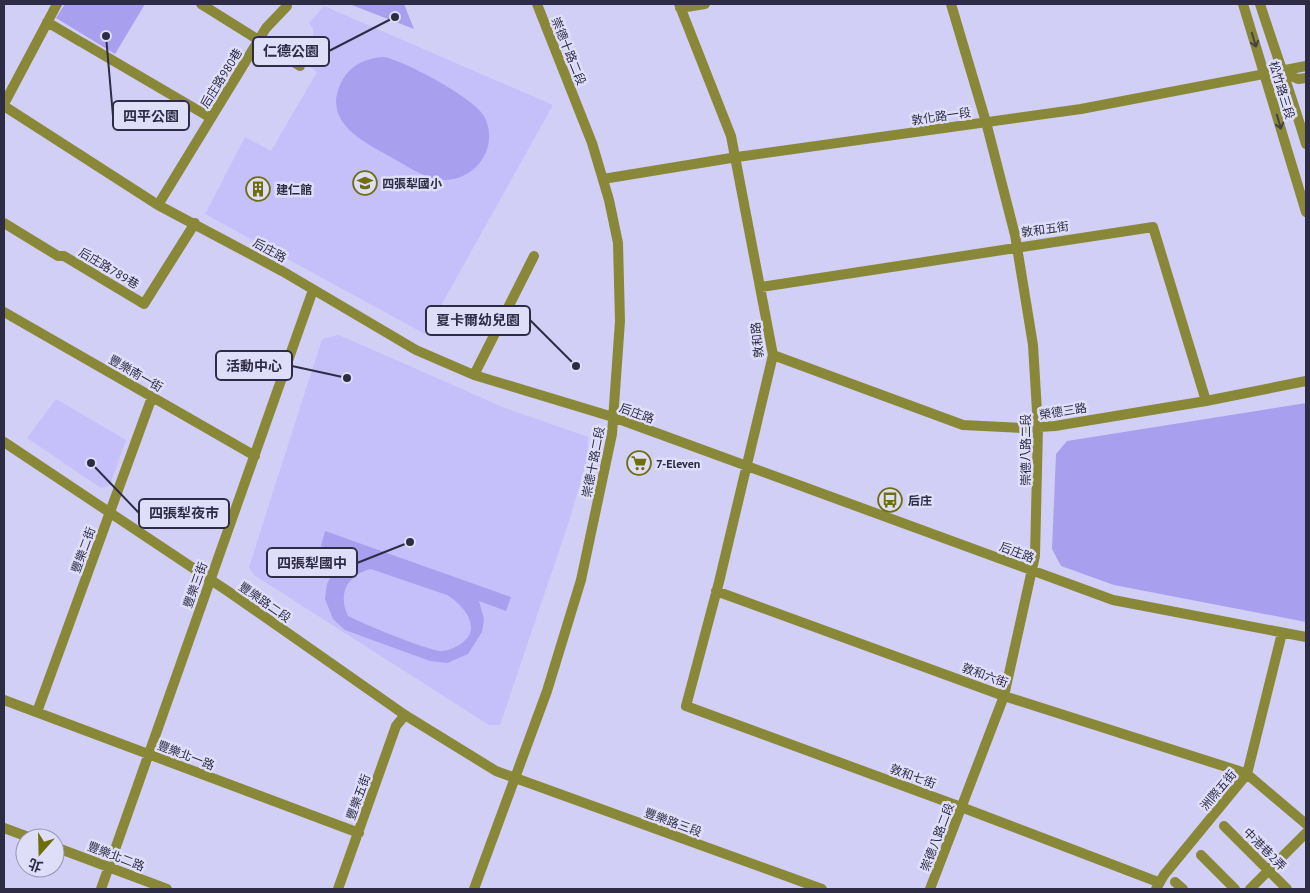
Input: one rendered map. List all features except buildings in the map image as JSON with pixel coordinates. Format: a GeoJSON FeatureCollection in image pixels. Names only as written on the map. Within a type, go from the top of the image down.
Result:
{"type":"FeatureCollection","features":[{"type":"Feature","properties":{"kind":"street"},"geometry":{"type":"LineString","coordinates":[[4,105],[57,4]]}},
{"type":"Feature","properties":{"kind":"street","name":"后庄路980巷"},"geometry":{"type":"LineString","coordinates":[[201,4],[300,66]]}},
{"type":"Feature","properties":{"kind":"street","name":"崇德十路二段"},"geometry":{"type":"LineString","coordinates":[[474,889],[547,691],[581,580],[612,434],[620,321],[618,243],[603,179],[592,143],[537,4]]}},
{"type":"Feature","properties":{"kind":"street"},"geometry":{"type":"LineString","coordinates":[[679,6],[704,4]]}},
{"type":"Feature","properties":{"kind":"street","name":"崇德八路二段"},"geometry":{"type":"LineString","coordinates":[[930,889],[1004,696],[1032,571],[1037,508],[1038,428],[1033,345],[1016,246],[986,122],[951,4]]}},
{"type":"Feature","properties":{"kind":"street","name":"松竹路三段"},"geometry":{"type":"LineString","coordinates":[[1243,4],[1306,212]]}},
{"type":"Feature","properties":{"kind":"street","name":"松竹路三段"},"geometry":{"type":"LineString","coordinates":[[1260,4],[1281,72],[1288,84],[1306,144]]}},
{"type":"Feature","properties":{"kind":"street","name":"后庄路980巷"},"geometry":{"type":"LineString","coordinates":[[158,205],[266,28],[287,6]]}},
{"type":"Feature","properties":{"kind":"street","name":"敦和路"},"geometry":{"type":"LineString","coordinates":[[679,6],[731,136],[737,157],[773,355],[686,706]]}},
{"type":"Feature","properties":{"kind":"street"},"geometry":{"type":"LineString","coordinates":[[47,22],[211,118]]}},
{"type":"Feature","properties":{"kind":"street","name":"敦化路一段"},"geometry":{"type":"LineString","coordinates":[[603,179],[737,157],[1080,109],[1306,66]]}},
{"type":"Feature","properties":{"kind":"street","name":"敦化路一段"},"geometry":{"type":"LineString","coordinates":[[1281,72],[1298,79],[1306,78]]}},
{"type":"Feature","properties":{"kind":"street","name":"后庄路"},"geometry":{"type":"LineString","coordinates":[[4,105],[158,205],[313,290],[416,350],[474,374],[613,417],[1113,600],[1306,638]]}},
{"type":"Feature","properties":{"kind":"street","name":"后庄路789巷"},"geometry":{"type":"LineString","coordinates":[[4,223],[58,256],[64,256],[144,304],[195,224]]}},
{"type":"Feature","properties":{"kind":"street","name":"敦和五街"},"geometry":{"type":"LineString","coordinates":[[761,287],[1016,246],[1153,227],[1206,401]]}},
{"type":"Feature","properties":{"kind":"street"},"geometry":{"type":"LineString","coordinates":[[474,374],[534,256]]}},
{"type":"Feature","properties":{"kind":"street","name":"豐樂三街"},"geometry":{"type":"LineString","coordinates":[[101,889],[313,290]]}},
{"type":"Feature","properties":{"kind":"street","name":"豐樂南一街"},"geometry":{"type":"LineString","coordinates":[[4,312],[255,456]]}},
{"type":"Feature","properties":{"kind":"street","name":"榮德三路"},"geometry":{"type":"LineString","coordinates":[[773,355],[963,425],[1038,428],[1206,401],[1306,381]]}},
{"type":"Feature","properties":{"kind":"street","name":"豐樂二街"},"geometry":{"type":"LineString","coordinates":[[37,712],[152,397]]}},
{"type":"Feature","properties":{"kind":"street","name":"豐樂路二段"},"geometry":{"type":"LineString","coordinates":[[4,442],[210,580],[405,715],[496,771],[515,778]]}},
{"type":"Feature","properties":{"kind":"street","name":"敦和六街"},"geometry":{"type":"LineString","coordinates":[[716,591],[1004,696],[1247,774]]}},
{"type":"Feature","properties":{"kind":"street","name":"洲際五街"},"geometry":{"type":"LineString","coordinates":[[1157,886],[1247,774],[1282,633]]}},
{"type":"Feature","properties":{"kind":"street","name":"豐樂北一路"},"geometry":{"type":"LineString","coordinates":[[4,700],[359,833]]}},
{"type":"Feature","properties":{"kind":"street","name":"敦和七街"},"geometry":{"type":"LineString","coordinates":[[686,706],[962,807],[1157,886]]}},
{"type":"Feature","properties":{"kind":"street","name":"豐樂五街"},"geometry":{"type":"LineString","coordinates":[[338,889],[396,726],[405,715]]}},
{"type":"Feature","properties":{"kind":"street"},"geometry":{"type":"LineString","coordinates":[[1247,774],[1306,824]]}},
{"type":"Feature","properties":{"kind":"street","name":"豐樂路三段"},"geometry":{"type":"LineString","coordinates":[[515,778],[822,889]]}},
{"type":"Feature","properties":{"kind":"street","name":"中港巷2弄"},"geometry":{"type":"LineString","coordinates":[[1224,826],[1287,889]]}},
{"type":"Feature","properties":{"kind":"street"},"geometry":{"type":"LineString","coordinates":[[1250,889],[1306,833]]}},
{"type":"Feature","properties":{"kind":"street","name":"豐樂北二路"},"geometry":{"type":"LineString","coordinates":[[65,851],[168,889]]}},
{"type":"Feature","properties":{"kind":"street"},"geometry":{"type":"LineString","coordinates":[[1201,855],[1235,889]]}},
{"type":"Feature","properties":{"kind":"shaded area"},"geometry":{"type":"Polygon","coordinates":[[[65,4],[145,4],[115,54],[56,18],[65,4]]]}},
{"type":"Feature","properties":{"kind":"shaded area"},"geometry":{"type":"Polygon","coordinates":[[[349,4],[404,4],[414,29],[349,4]]]}},
{"type":"Feature","properties":{"kind":"shaded area","name":"四張犁國小"},"geometry":{"type":"Polygon","coordinates":[[[324,6],[553,105],[425,334],[205,214],[245,137],[271,151],[317,72],[300,59],[313,41],[313,28],[309,23],[324,6]]]}},
{"type":"Feature","properties":{"kind":"shaded area"},"geometry":{"type":"Polygon","coordinates":[[[384,57],[407,65],[454,90],[478,108],[484,116],[489,130],[489,143],[485,155],[478,165],[468,173],[456,178],[443,180],[429,177],[366,143],[346,127],[336,106],[337,93],[343,79],[351,69],[360,63],[384,57]]]}},
{"type":"Feature","properties":{"kind":"shaded area"},"geometry":{"type":"Polygon","coordinates":[[[339,335],[505,408],[588,437],[587,460],[569,521],[500,725],[489,725],[254,575],[249,567],[322,339],[339,335]]]}},
{"type":"Feature","properties":{"kind":"shaded area"},"geometry":{"type":"Polygon","coordinates":[[[56,399],[126,440],[110,485],[101,488],[27,438],[56,399]]]}},
{"type":"Feature","properties":{"kind":"shaded area"},"geometry":{"type":"Polygon","coordinates":[[[1306,403],[1306,622],[1114,585],[1061,566],[1052,549],[1056,454],[1067,441],[1306,403]]]}},
{"type":"Feature","properties":{"kind":"shaded area"},"geometry":{"type":"Polygon","coordinates":[[[325,531],[511,597],[506,611],[479,601],[484,619],[482,632],[468,654],[447,663],[430,661],[345,630],[333,619],[325,599],[327,584],[332,574],[347,556],[321,546],[325,531]],[[371,569],[356,575],[351,580],[344,593],[344,600],[348,616],[410,642],[441,651],[450,650],[462,643],[468,637],[471,630],[471,624],[464,610],[447,595],[371,569]]]}},
{"type":"Feature","properties":{"kind":"place","name":"仁德公園"},"geometry":{"type":"Point","coordinates":[395,17]}},
{"type":"Feature","properties":{"kind":"place","name":"四平公園"},"geometry":{"type":"Point","coordinates":[106,36]}},
{"type":"Feature","properties":{"kind":"place","name":"四張犁國小"},"geometry":{"type":"Point","coordinates":[365,183]}},
{"type":"Feature","properties":{"kind":"place","name":"建仁館"},"geometry":{"type":"Point","coordinates":[258,189]}},
{"type":"Feature","properties":{"kind":"place","name":"夏卡爾幼兒園"},"geometry":{"type":"Point","coordinates":[576,366]}},
{"type":"Feature","properties":{"kind":"place","name":"活動中心"},"geometry":{"type":"Point","coordinates":[347,378]}},
{"type":"Feature","properties":{"kind":"place","name":"四張犁夜市"},"geometry":{"type":"Point","coordinates":[91,463]}},
{"type":"Feature","properties":{"kind":"place","name":"7-Eleven"},"geometry":{"type":"Point","coordinates":[639,463]}},
{"type":"Feature","properties":{"kind":"place","name":"后庄"},"geometry":{"type":"Point","coordinates":[890,500]}},
{"type":"Feature","properties":{"kind":"place","name":"四張犁國中"},"geometry":{"type":"Point","coordinates":[410,542]}}]}
